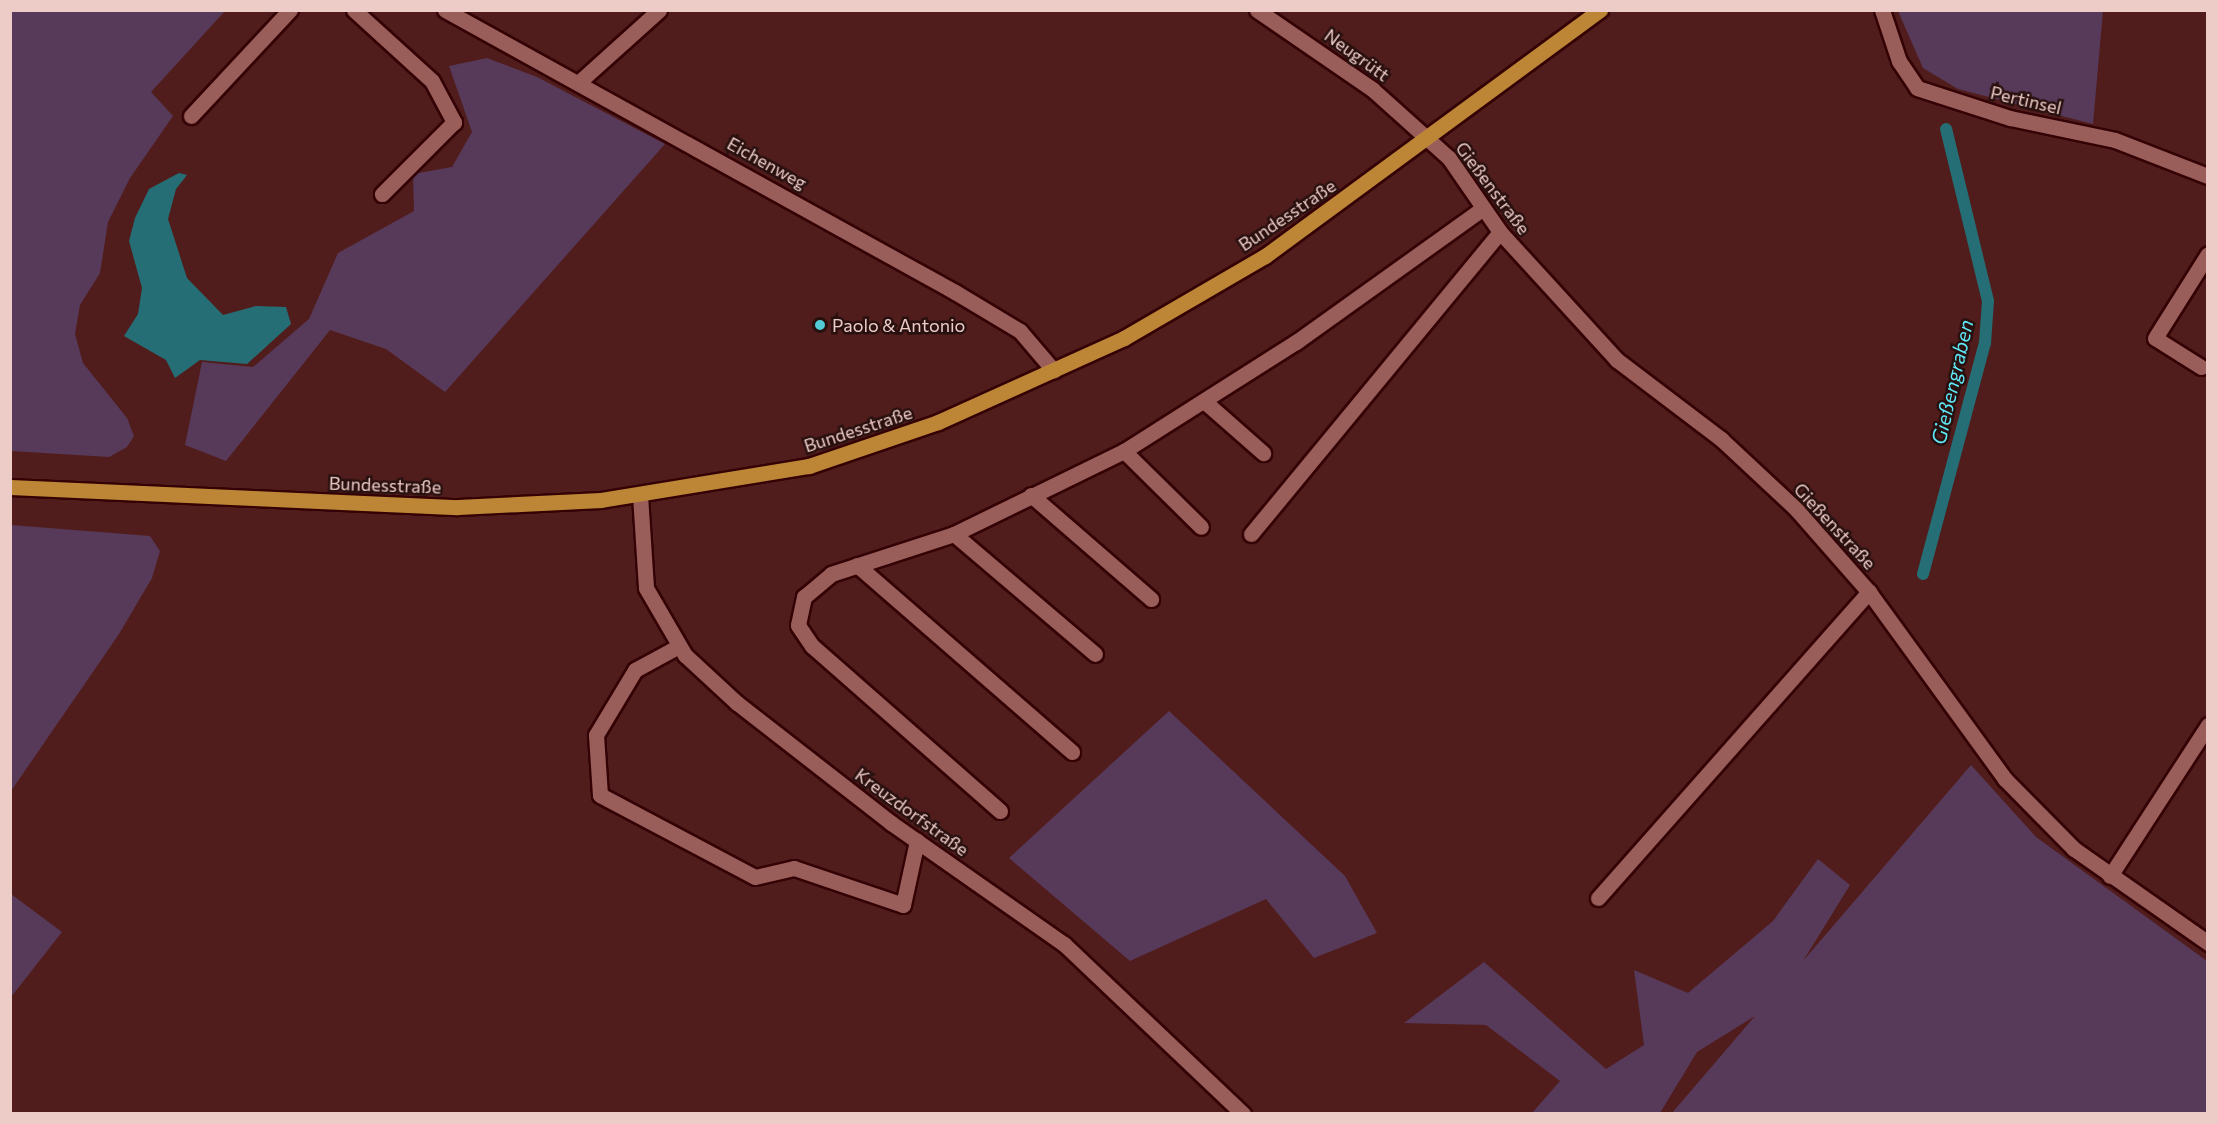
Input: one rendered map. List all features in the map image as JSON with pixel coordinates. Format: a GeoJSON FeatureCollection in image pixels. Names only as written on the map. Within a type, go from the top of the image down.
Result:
{"type":"FeatureCollection","features":[{"type":"Feature","properties":{"kind":"main road","name":"Bundesstraße"},"geometry":{"type":"LineString","coordinates":[[10,487],[418,507],[640,495],[818,464],[938,422],[1124,338],[1265,256],[1600,10]]}},
{"type":"Feature","properties":{"kind":"street"},"geometry":{"type":"LineString","coordinates":[[191,116],[290,10]]}},
{"type":"Feature","properties":{"kind":"street"},"geometry":{"type":"LineString","coordinates":[[354,10],[432,81],[454,122],[382,194]]}},
{"type":"Feature","properties":{"kind":"street","name":"Eichenweg"},"geometry":{"type":"LineString","coordinates":[[445,10],[1020,331],[1054,371]]}},
{"type":"Feature","properties":{"kind":"street"},"geometry":{"type":"LineString","coordinates":[[578,83],[659,10]]}},
{"type":"Feature","properties":{"kind":"street","name":"Neugrütt"},"geometry":{"type":"LineString","coordinates":[[1257,10],[1372,89],[1428,138]]}},
{"type":"Feature","properties":{"kind":"street","name":"Pertinsel"},"geometry":{"type":"LineString","coordinates":[[1882,10],[1899,61],[1917,88],[2010,118],[2115,140],[2208,176]]}},
{"type":"Feature","properties":{"kind":"street","name":"Gießenstraße"},"geometry":{"type":"LineString","coordinates":[[1428,138],[1449,158],[1500,232],[1617,360],[1721,439],[1796,509],[1869,592],[2005,779],[2074,849],[2208,943]]}},
{"type":"Feature","properties":{"kind":"street"},"geometry":{"type":"LineString","coordinates":[[1000,811],[813,646],[798,625],[804,597],[831,574],[954,534],[1124,451],[1296,342],[1482,209]]}},
{"type":"Feature","properties":{"kind":"street"},"geometry":{"type":"LineString","coordinates":[[1251,534],[1500,232]]}},
{"type":"Feature","properties":{"kind":"street"},"geometry":{"type":"LineString","coordinates":[[2200,367],[2155,338],[2208,254]]}},
{"type":"Feature","properties":{"kind":"street"},"geometry":{"type":"LineString","coordinates":[[1204,400],[1263,453]]}},
{"type":"Feature","properties":{"kind":"street"},"geometry":{"type":"LineString","coordinates":[[1124,451],[1201,527]]}},
{"type":"Feature","properties":{"kind":"street","name":"Kreuzdorfstraße"},"geometry":{"type":"LineString","coordinates":[[640,495],[646,588],[679,646],[737,703],[916,841],[1064,944],[1243,1113]]}},
{"type":"Feature","properties":{"kind":"street"},"geometry":{"type":"LineString","coordinates":[[1031,495],[1151,599]]}},
{"type":"Feature","properties":{"kind":"street"},"geometry":{"type":"LineString","coordinates":[[954,534],[1095,654]]}},
{"type":"Feature","properties":{"kind":"street"},"geometry":{"type":"LineString","coordinates":[[857,565],[1072,752]]}},
{"type":"Feature","properties":{"kind":"street"},"geometry":{"type":"LineString","coordinates":[[1598,898],[1869,592]]}},
{"type":"Feature","properties":{"kind":"street"},"geometry":{"type":"LineString","coordinates":[[679,646],[636,670],[596,735],[600,795],[756,877],[794,868],[903,905],[916,841]]}},
{"type":"Feature","properties":{"kind":"street"},"geometry":{"type":"LineString","coordinates":[[2110,876],[2208,725]]}},
{"type":"Feature","properties":{"kind":"shaded area"},"geometry":{"type":"Polygon","coordinates":[[[10,11],[225,11],[151,92],[173,116],[130,178],[108,222],[100,273],[80,305],[75,334],[83,363],[127,418],[134,436],[127,447],[109,457],[11,451],[10,11]]]}},
{"type":"Feature","properties":{"kind":"shaded area"},"geometry":{"type":"Polygon","coordinates":[[[1898,11],[2103,11],[2093,124],[1958,89],[1923,68],[1898,11]]]}},
{"type":"Feature","properties":{"kind":"shaded area"},"geometry":{"type":"Polygon","coordinates":[[[487,58],[537,77],[665,144],[445,392],[386,349],[330,330],[226,461],[185,445],[202,362],[253,367],[309,319],[338,253],[414,211],[413,174],[452,167],[472,132],[449,66],[487,58]]]}},
{"type":"Feature","properties":{"kind":"shaded area"},"geometry":{"type":"Polygon","coordinates":[[[11,525],[150,536],[160,551],[152,578],[119,634],[11,791],[11,525]]]}},
{"type":"Feature","properties":{"kind":"shaded area"},"geometry":{"type":"Polygon","coordinates":[[[1169,711],[1345,876],[1377,933],[1314,958],[1266,899],[1130,961],[1009,858],[1169,711]]]}},
{"type":"Feature","properties":{"kind":"shaded area"},"geometry":{"type":"Polygon","coordinates":[[[1971,765],[2036,837],[2207,961],[2207,1113],[1672,1113],[1755,1016],[1697,1052],[1660,1113],[1532,1113],[1560,1081],[1486,1025],[1404,1023],[1484,962],[1606,1069],[1644,1045],[1634,970],[1688,993],[1773,921],[1818,859],[1850,885],[1803,961],[1971,765]]]}},
{"type":"Feature","properties":{"kind":"shaded area"},"geometry":{"type":"Polygon","coordinates":[[[11,894],[62,932],[11,997],[11,894]]]}},
{"type":"Feature","properties":{"kind":"water"},"geometry":{"type":"Polygon","coordinates":[[[179,173],[187,175],[176,189],[168,219],[187,278],[223,315],[256,306],[286,307],[291,324],[247,364],[200,360],[175,378],[166,360],[124,336],[138,314],[142,288],[129,241],[135,218],[149,189],[179,173]]]}},
{"type":"Feature","properties":{"kind":"waterway","name":"Gießengraben"},"geometry":{"type":"LineString","coordinates":[[1923,574],[1985,343],[1988,301],[1946,129]]}},
{"type":"Feature","properties":{"kind":"place","name":"Paolo & Antonio"},"geometry":{"type":"Point","coordinates":[820,325]}}]}
